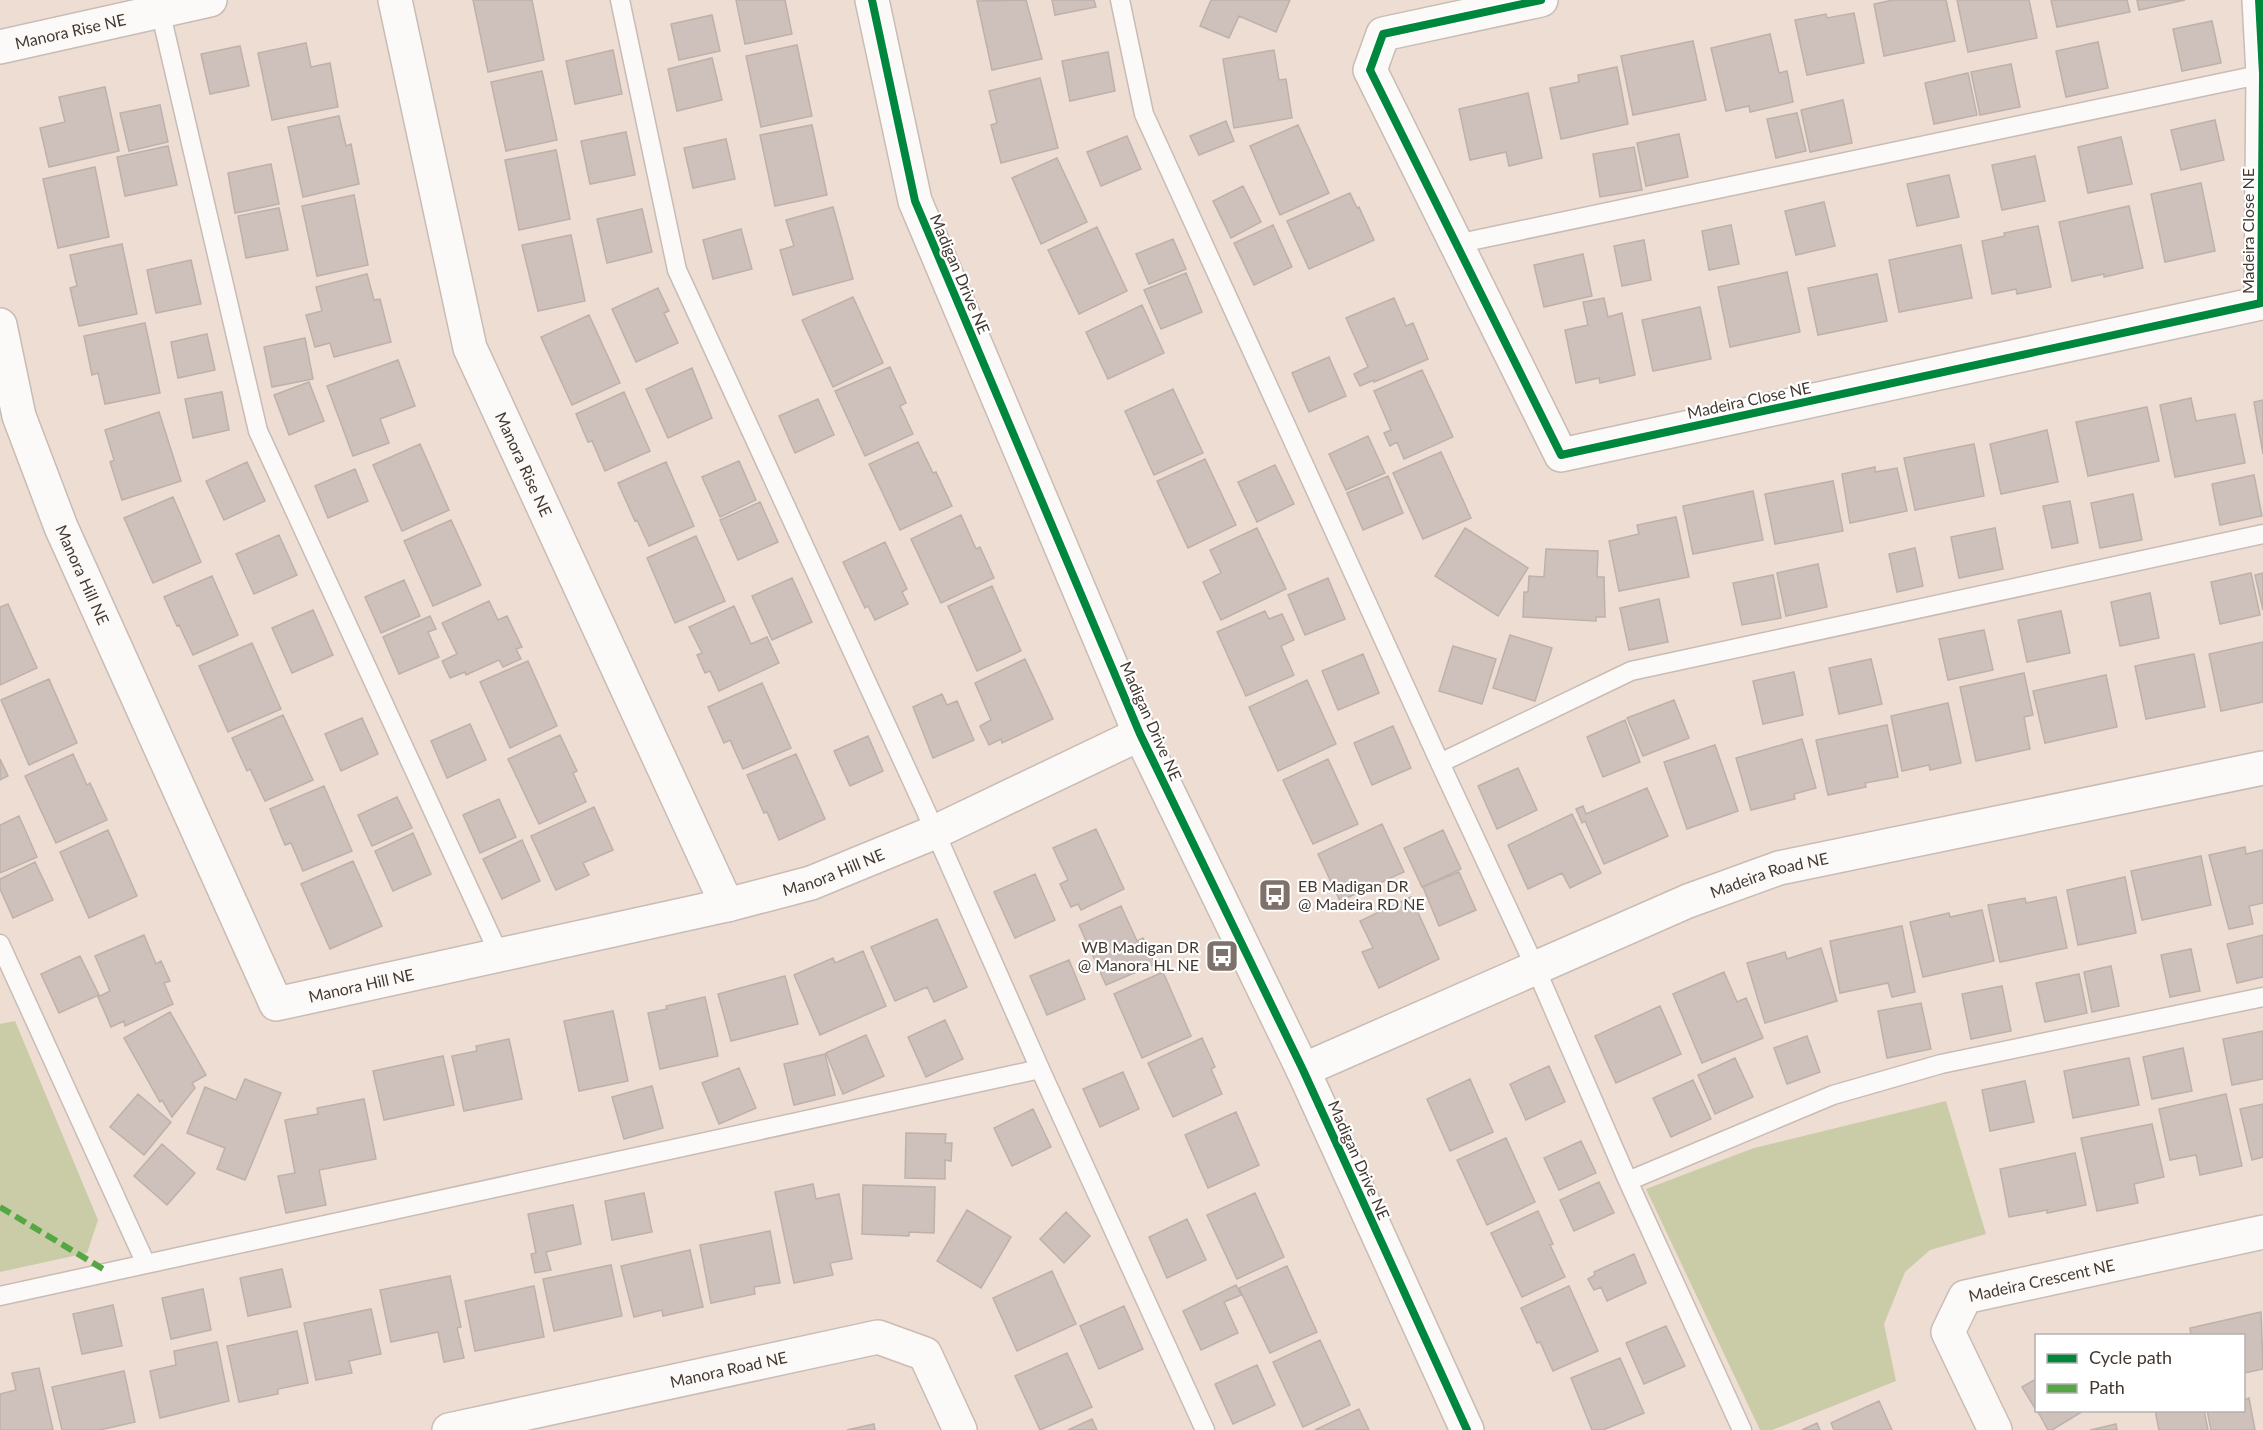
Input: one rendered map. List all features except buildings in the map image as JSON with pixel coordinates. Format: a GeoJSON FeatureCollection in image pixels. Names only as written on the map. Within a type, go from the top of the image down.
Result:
{"type":"FeatureCollection","features":[{"type":"Feature","properties":{"kind":"street","name":"Manora Rise NE"},"geometry":{"type":"LineString","coordinates":[[0,47],[210,0]]}},
{"type":"Feature","properties":{"kind":"street","name":"Manora Rise NE"},"geometry":{"type":"LineString","coordinates":[[395,0],[470,348],[727,905]]}},
{"type":"Feature","properties":{"kind":"street","name":"Madigan Drive NE"},"geometry":{"type":"LineString","coordinates":[[872,0],[915,201],[1140,734],[1303,1070],[1467,1430]]}},
{"type":"Feature","properties":{"kind":"street","name":"Madeira Close NE"},"geometry":{"type":"LineString","coordinates":[[1541,0],[1383,34],[1370,70],[1560,455],[2261,303],[2263,74],[2259,0]]}},
{"type":"Feature","properties":{"kind":"street","name":"Manora Hill NE"},"geometry":{"type":"LineString","coordinates":[[0,325],[19,416],[61,527],[276,1004],[727,905],[811,883],[935,832],[1140,734]]}},
{"type":"Feature","properties":{"kind":"street","name":"Madeira Road NE"},"geometry":{"type":"LineString","coordinates":[[1303,1070],[1688,901],[1779,868],[2263,768]]}},
{"type":"Feature","properties":{"kind":"street","name":"Madeira Crescent NE"},"geometry":{"type":"LineString","coordinates":[[1995,1430],[1948,1332],[1965,1297],[2263,1232]]}},
{"type":"Feature","properties":{"kind":"street","name":"Manora Road NE"},"geometry":{"type":"LineString","coordinates":[[449,1430],[878,1337],[925,1354],[960,1430]]}},
{"type":"Feature","properties":{"kind":"lane"},"geometry":{"type":"LineString","coordinates":[[620,0],[677,270],[935,832],[1040,1069],[1205,1430]]}},
{"type":"Feature","properties":{"kind":"lane"},"geometry":{"type":"LineString","coordinates":[[1120,0],[1144,114],[1536,969],[1628,1181],[1742,1430]]}},
{"type":"Feature","properties":{"kind":"lane"},"geometry":{"type":"LineString","coordinates":[[160,10],[258,431],[499,954]]}},
{"type":"Feature","properties":{"kind":"lane"},"geometry":{"type":"LineString","coordinates":[[1456,244],[2263,74]]}},
{"type":"Feature","properties":{"kind":"lane"},"geometry":{"type":"LineString","coordinates":[[1440,763],[1631,671],[2263,534]]}},
{"type":"Feature","properties":{"kind":"lane"},"geometry":{"type":"LineString","coordinates":[[0,944],[146,1264]]}},
{"type":"Feature","properties":{"kind":"lane"},"geometry":{"type":"LineString","coordinates":[[1628,1181],[1833,1095],[1919,1070],[2263,998]]}},
{"type":"Feature","properties":{"kind":"lane"},"geometry":{"type":"LineString","coordinates":[[0,1296],[1040,1069]]}},
{"type":"Feature","properties":{"kind":"green space"},"geometry":{"type":"Polygon","coordinates":[[[15,1021],[98,1220],[87,1253],[0,1272],[0,1024],[15,1021]]]}},
{"type":"Feature","properties":{"kind":"green space"},"geometry":{"type":"Polygon","coordinates":[[[1946,1101],[1986,1234],[1930,1250],[1905,1272],[1884,1324],[1896,1381],[1772,1430],[1760,1430],[1646,1189],[1754,1148],[1946,1101]]]}},
{"type":"Feature","properties":{"kind":"marked path"},"geometry":{"type":"LineString","coordinates":[[0,1207],[108,1272]]}},
{"type":"Feature","properties":{"kind":"cycle path"},"geometry":{"type":"LineString","coordinates":[[872,0],[915,201],[1140,734],[1303,1070],[1467,1430]]}},
{"type":"Feature","properties":{"kind":"cycle path"},"geometry":{"type":"LineString","coordinates":[[1541,0],[1383,34],[1370,70],[1561,455],[2261,303],[2263,74],[2259,0]]}},
{"type":"Feature","properties":{"kind":"place","name":"EB Madigan DR @ Madeira RD NE"},"geometry":{"type":"Point","coordinates":[1275,895]}},
{"type":"Feature","properties":{"kind":"place","name":"WB Madigan DR @ Manora HL NE"},"geometry":{"type":"Point","coordinates":[1222,956]}}]}
